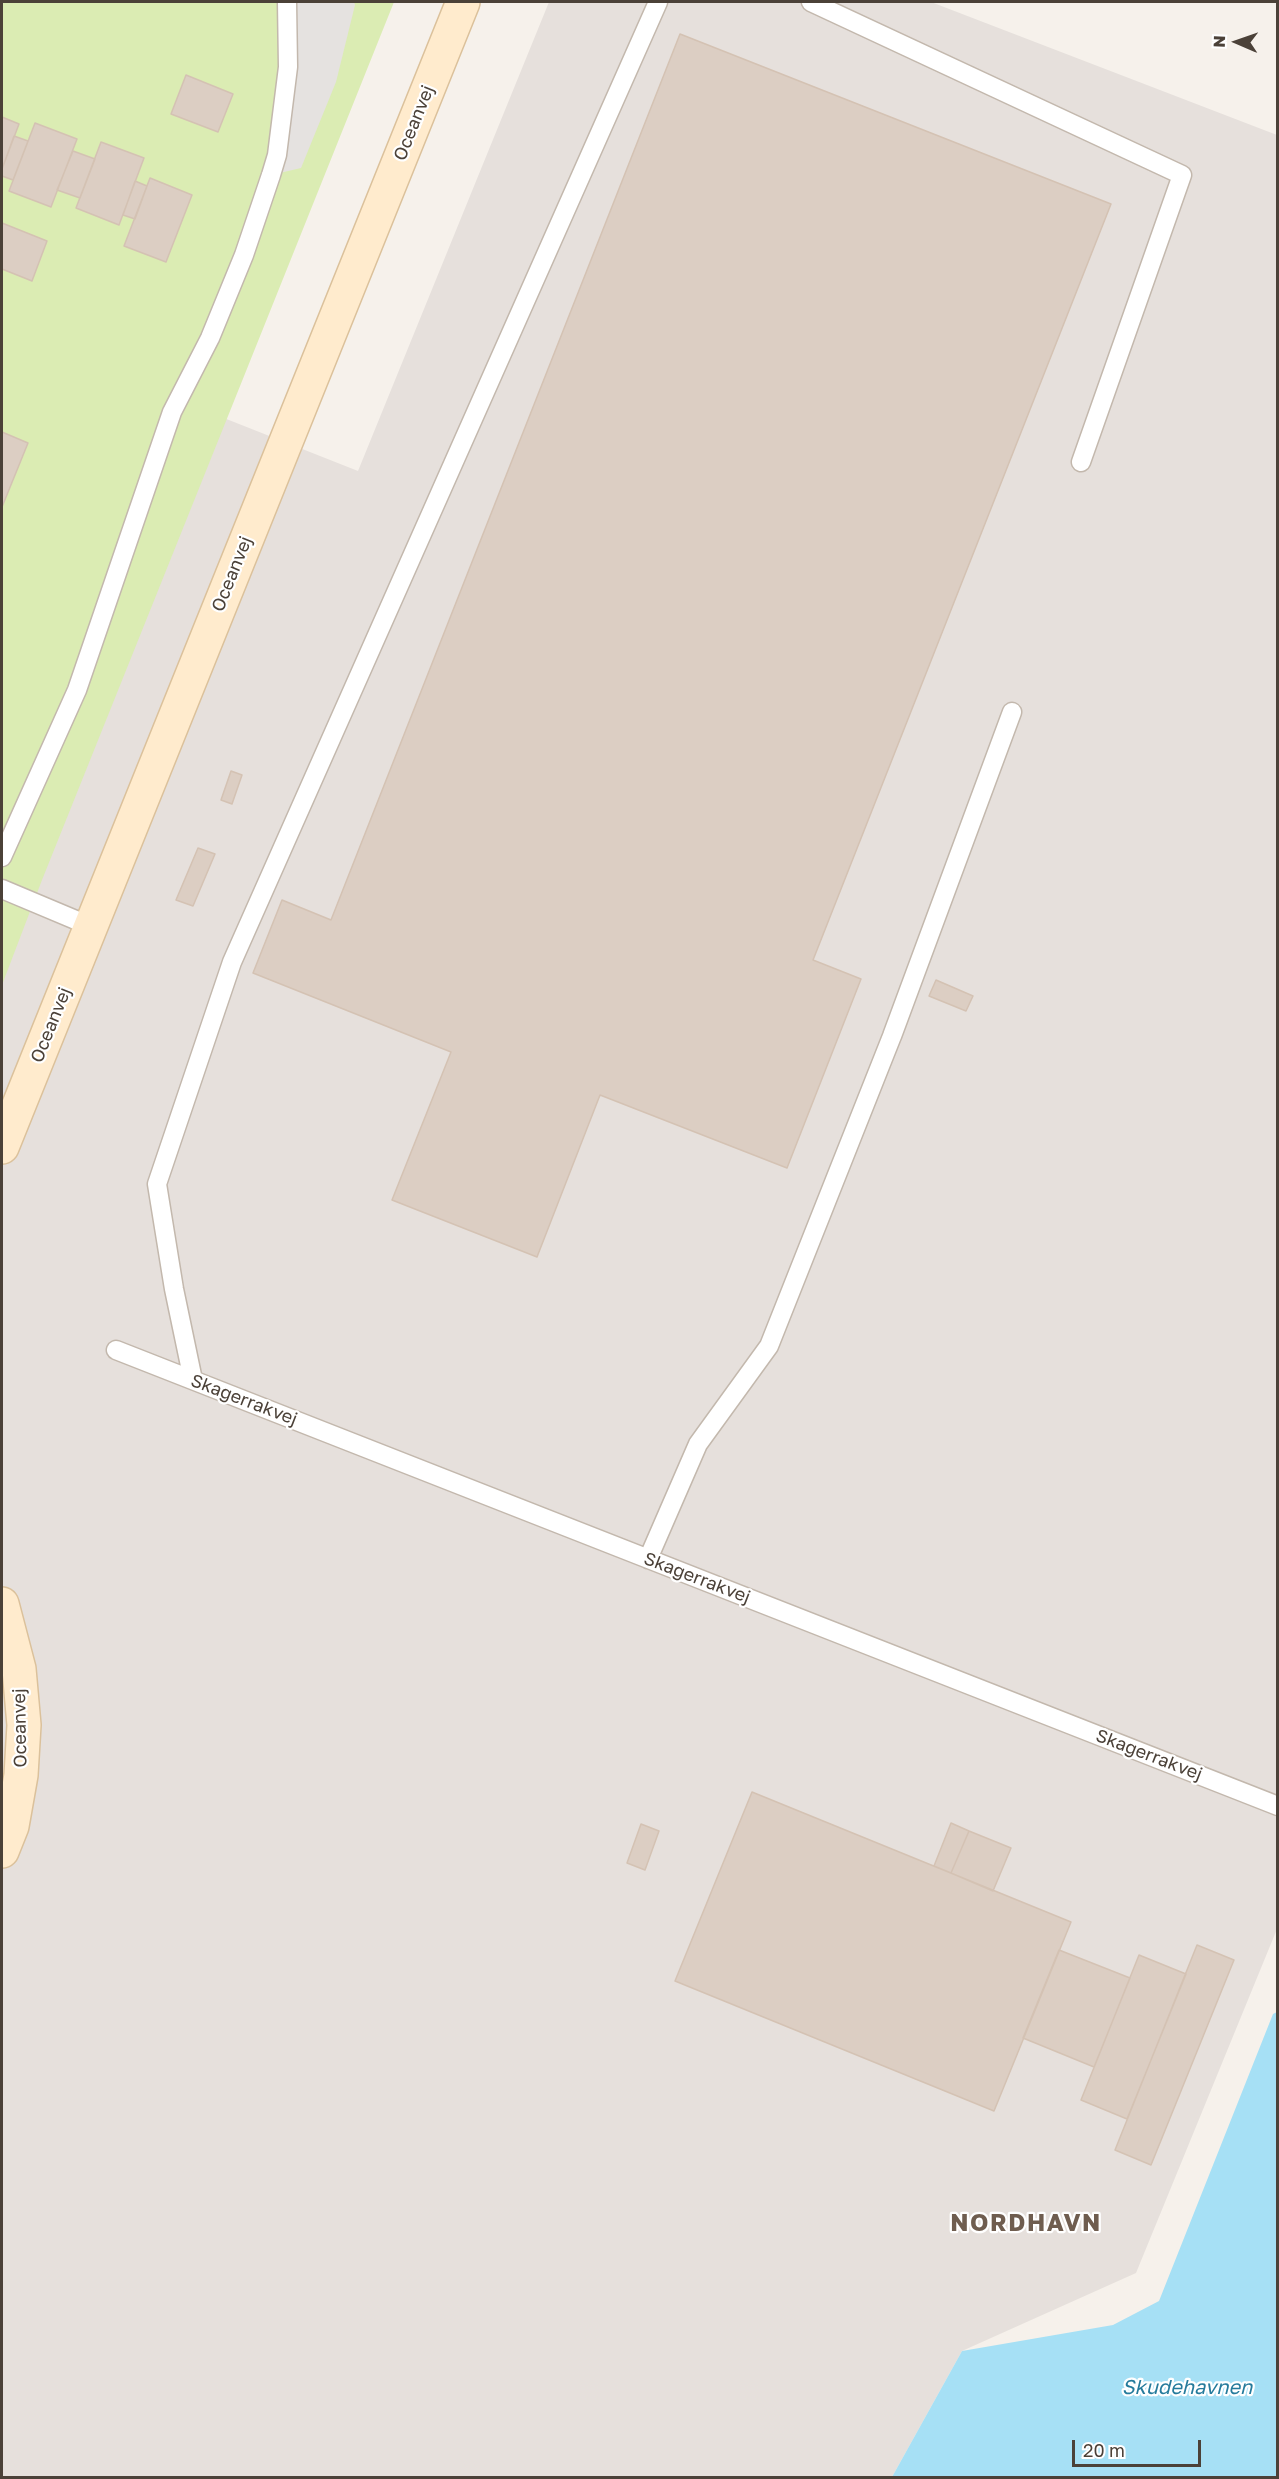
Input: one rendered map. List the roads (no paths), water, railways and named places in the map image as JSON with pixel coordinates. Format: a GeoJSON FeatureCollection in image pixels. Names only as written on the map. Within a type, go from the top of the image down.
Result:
{"type":"FeatureCollection","features":[{"type":"Feature","properties":{"kind":"street","name":"Oceanvej"},"geometry":{"type":"LineString","coordinates":[[2,1147],[463,2]]}},
{"type":"Feature","properties":{"kind":"street","name":"Oceanvej"},"geometry":{"type":"LineString","coordinates":[[2,1604],[19,1669],[24,1725],[21,1775],[12,1826],[2,1851]]}},
{"type":"Feature","properties":{"kind":"lane"},"geometry":{"type":"LineString","coordinates":[[2,858],[77,690],[172,412],[210,338],[244,255],[271,175],[277,155],[288,68],[287,2]]}},
{"type":"Feature","properties":{"kind":"lane"},"geometry":{"type":"LineString","coordinates":[[194,1380],[174,1289],[157,1184],[232,962],[658,2]]}},
{"type":"Feature","properties":{"kind":"lane"},"geometry":{"type":"LineString","coordinates":[[812,2],[1182,175],[1081,462]]}},
{"type":"Feature","properties":{"kind":"lane"},"geometry":{"type":"LineString","coordinates":[[648,1559],[698,1444],[769,1346],[892,1036],[1012,712]]}},
{"type":"Feature","properties":{"kind":"lane"},"geometry":{"type":"LineString","coordinates":[[2,889],[90,926]]}},
{"type":"Feature","properties":{"kind":"lane","name":"Skagerrakvej"},"geometry":{"type":"LineString","coordinates":[[116,1350],[1278,1806]]}},
{"type":"Feature","properties":{"kind":"water","name":"Skudehavnen"},"geometry":{"type":"Polygon","coordinates":[[[1277,2012],[1277,2477],[892,2477],[962,2351],[1113,2325],[1159,2301],[1273,2014],[1277,2012]]]}},
{"type":"Feature","properties":{"kind":"district","name":"NORDHAVN"},"geometry":{"type":"Point","coordinates":[1026,2223]}}]}
